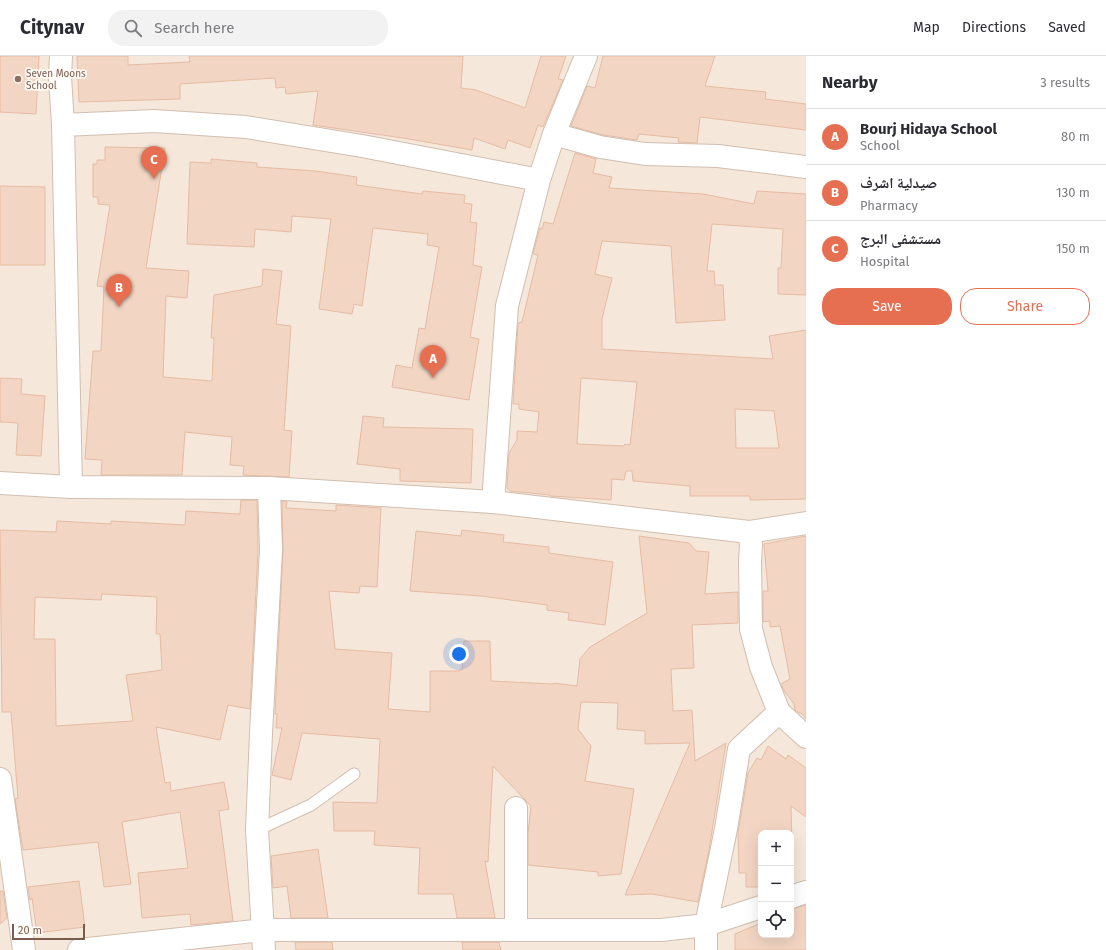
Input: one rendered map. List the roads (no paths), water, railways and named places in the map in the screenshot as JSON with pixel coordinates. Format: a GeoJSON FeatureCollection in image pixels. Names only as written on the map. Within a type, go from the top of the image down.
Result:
{"type":"FeatureCollection","features":[{"type":"Feature","properties":{"kind":"street"},"geometry":{"type":"LineString","coordinates":[[61,56],[60,77],[63,125],[71,487]]}},
{"type":"Feature","properties":{"kind":"street"},"geometry":{"type":"LineString","coordinates":[[493,502],[508,306],[539,180],[554,134],[586,56]]}},
{"type":"Feature","properties":{"kind":"street"},"geometry":{"type":"LineString","coordinates":[[63,125],[154,121],[246,127],[362,146],[539,180]]}},
{"type":"Feature","properties":{"kind":"street"},"geometry":{"type":"LineString","coordinates":[[554,134],[600,146],[645,154],[718,156],[806,167]]}},
{"type":"Feature","properties":{"kind":"street"},"geometry":{"type":"LineString","coordinates":[[0,483],[71,487],[269,488],[493,502],[749,532],[806,523]]}},
{"type":"Feature","properties":{"kind":"street"},"geometry":{"type":"LineString","coordinates":[[263,940],[257,830],[271,550],[269,488]]}},
{"type":"Feature","properties":{"kind":"street"},"geometry":{"type":"LineString","coordinates":[[749,532],[751,545],[751,629],[761,667],[779,712],[806,737]]}},
{"type":"Feature","properties":{"kind":"street"},"geometry":{"type":"LineString","coordinates":[[706,950],[706,924],[726,829],[738,749],[779,712]]}},
{"type":"Feature","properties":{"kind":"street"},"geometry":{"type":"LineString","coordinates":[[0,779],[24,950]]}},
{"type":"Feature","properties":{"kind":"street"},"geometry":{"type":"LineString","coordinates":[[516,808],[516,930]]}},
{"type":"Feature","properties":{"kind":"street"},"geometry":{"type":"LineString","coordinates":[[794,896],[806,892]]}},
{"type":"Feature","properties":{"kind":"street"},"geometry":{"type":"LineString","coordinates":[[79,950],[263,940],[516,930],[668,929],[706,924],[758,908]]}},
{"type":"Feature","properties":{"kind":"lane"},"geometry":{"type":"LineString","coordinates":[[257,830],[311,805],[354,774]]}},
{"type":"Feature","properties":{"kind":"place","name":"Seven Moons School"},"geometry":{"type":"Point","coordinates":[18,79]}},
{"type":"Feature","properties":{"kind":"place","name":"مستشفى البرج"},"geometry":{"type":"Point","coordinates":[154,179]}},
{"type":"Feature","properties":{"kind":"place","name":"صيدلية اشرف"},"geometry":{"type":"Point","coordinates":[119,307]}},
{"type":"Feature","properties":{"kind":"place","name":"Bourj Hidaya School"},"geometry":{"type":"Point","coordinates":[433,378]}}]}
